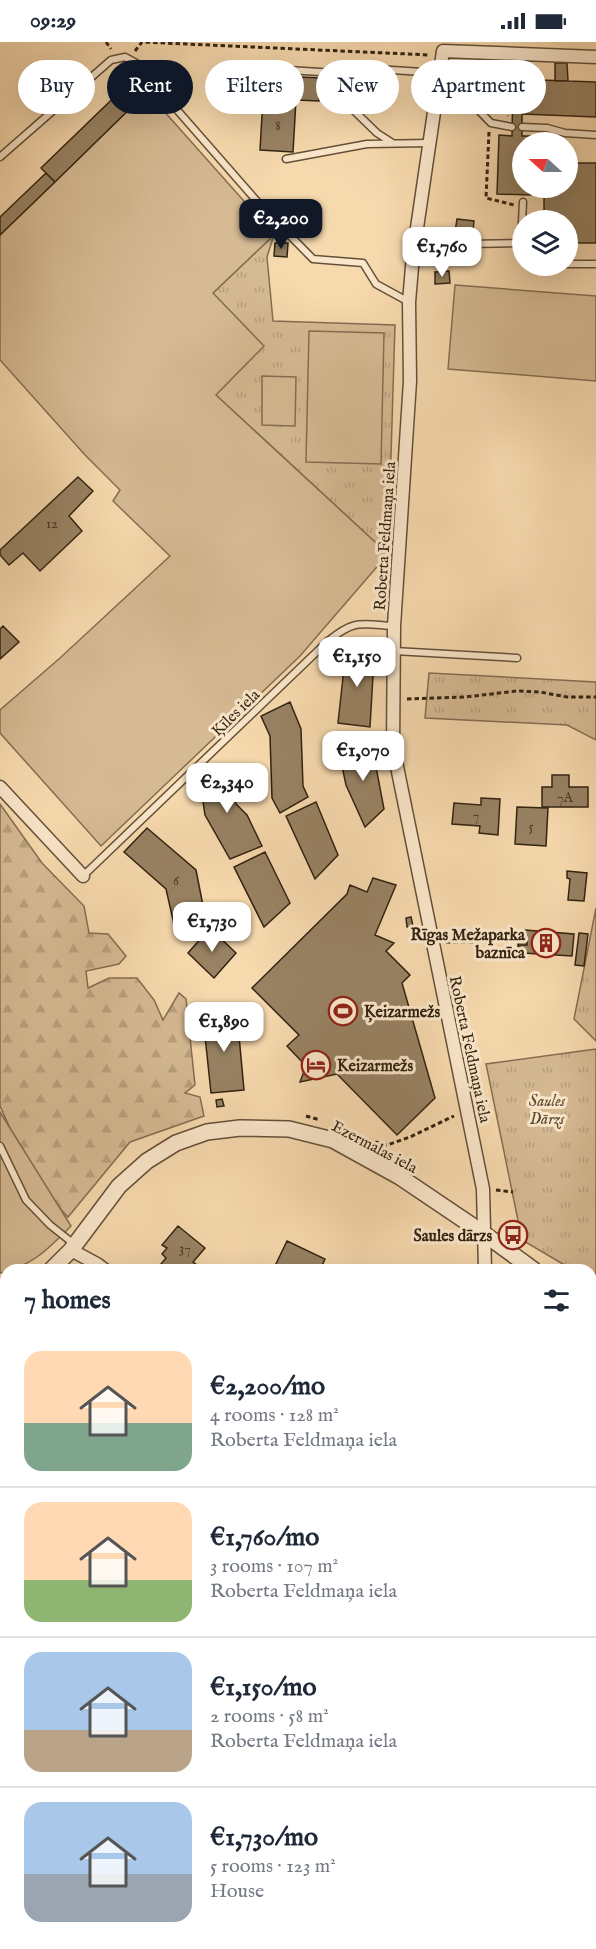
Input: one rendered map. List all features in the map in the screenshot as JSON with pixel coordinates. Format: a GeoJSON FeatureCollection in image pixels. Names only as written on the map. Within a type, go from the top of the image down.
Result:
{"type":"FeatureCollection","features":[{"type":"Feature","properties":{"kind":"street"},"geometry":{"type":"LineString","coordinates":[[442,53],[498,52],[596,57]]}},
{"type":"Feature","properties":{"kind":"street","name":"Roberta Feldmaņa iela"},"geometry":{"type":"LineString","coordinates":[[441,60],[442,53]]}},
{"type":"Feature","properties":{"kind":"street","name":"Roberta Feldmaņa iela"},"geometry":{"type":"LineString","coordinates":[[434,114],[409,302],[410,381],[394,626],[393,747],[483,1189],[485,1264]]}},
{"type":"Feature","properties":{"kind":"street"},"geometry":{"type":"LineString","coordinates":[[0,787],[83,876]]}},
{"type":"Feature","properties":{"kind":"street","name":"Ezermalas iela"},"geometry":{"type":"LineString","coordinates":[[56,1264],[119,1186],[147,1161],[176,1143],[207,1132],[240,1128],[289,1129],[333,1140],[400,1177],[483,1233],[535,1264]]}},
{"type":"Feature","properties":{"kind":"street"},"geometry":{"type":"LineString","coordinates":[[72,1247],[97,1264]]}},
{"type":"Feature","properties":{"kind":"lane"},"geometry":{"type":"LineString","coordinates":[[111,60],[124,57],[129,60]]}},
{"type":"Feature","properties":{"kind":"lane"},"geometry":{"type":"LineString","coordinates":[[0,157],[107,63]]}},
{"type":"Feature","properties":{"kind":"lane"},"geometry":{"type":"LineString","coordinates":[[181,114],[262,207],[314,259],[363,263],[376,284],[409,302]]}},
{"type":"Feature","properties":{"kind":"lane"},"geometry":{"type":"LineString","coordinates":[[357,114],[377,133],[392,143]]}},
{"type":"Feature","properties":{"kind":"lane"},"geometry":{"type":"LineString","coordinates":[[482,114],[491,123],[511,127]]}},
{"type":"Feature","properties":{"kind":"lane"},"geometry":{"type":"LineString","coordinates":[[522,127],[547,128],[566,134],[596,135]]}},
{"type":"Feature","properties":{"kind":"lane"},"geometry":{"type":"LineString","coordinates":[[286,159],[367,144],[430,143]]}},
{"type":"Feature","properties":{"kind":"lane"},"geometry":{"type":"LineString","coordinates":[[522,205],[522,210]]}},
{"type":"Feature","properties":{"kind":"lane"},"geometry":{"type":"LineString","coordinates":[[415,244],[512,243]]}},
{"type":"Feature","properties":{"kind":"lane"},"geometry":{"type":"LineString","coordinates":[[578,264],[596,264]]}},
{"type":"Feature","properties":{"kind":"lane","name":"Ķīles iela"},"geometry":{"type":"LineString","coordinates":[[83,876],[346,626],[360,624],[394,626]]}},
{"type":"Feature","properties":{"kind":"lane"},"geometry":{"type":"LineString","coordinates":[[394,651],[517,658]]}},
{"type":"Feature","properties":{"kind":"lane"},"geometry":{"type":"LineString","coordinates":[[0,1146],[26,1200],[72,1247]]}},
{"type":"Feature","properties":{"kind":"path"},"geometry":{"type":"LineString","coordinates":[[129,60],[142,42],[442,53]]}},
{"type":"Feature","properties":{"kind":"path"},"geometry":{"type":"LineString","coordinates":[[498,52],[496,92],[509,117],[511,127]]}},
{"type":"Feature","properties":{"kind":"path"},"geometry":{"type":"LineString","coordinates":[[491,123],[486,198],[522,205]]}},
{"type":"Feature","properties":{"kind":"path"},"geometry":{"type":"LineString","coordinates":[[393,699],[456,698],[517,691],[567,697],[596,697]]}},
{"type":"Feature","properties":{"kind":"path"},"geometry":{"type":"LineString","coordinates":[[432,946],[448,941],[519,941]]}},
{"type":"Feature","properties":{"kind":"path"},"geometry":{"type":"LineString","coordinates":[[304,1116],[322,1121]]}},
{"type":"Feature","properties":{"kind":"path"},"geometry":{"type":"LineString","coordinates":[[368,1140],[387,1145],[455,1116]]}},
{"type":"Feature","properties":{"kind":"green space"},"geometry":{"type":"Polygon","coordinates":[[[124,114],[167,114],[274,235],[213,293],[264,346],[216,395],[388,554],[300,656],[101,846],[0,733],[0,710],[170,556],[113,501],[120,490],[85,455],[0,360],[0,235],[124,114]]]}},
{"type":"Feature","properties":{"kind":"green space"},"geometry":{"type":"Polygon","coordinates":[[[274,235],[267,257],[273,321],[395,325],[388,554],[216,395],[213,293],[274,235]]]}},
{"type":"Feature","properties":{"kind":"green space"},"geometry":{"type":"Polygon","coordinates":[[[455,285],[596,296],[596,381],[448,369],[455,285]]]}},
{"type":"Feature","properties":{"kind":"green space"},"geometry":{"type":"Polygon","coordinates":[[[309,331],[384,333],[381,464],[306,462],[309,331]]]}},
{"type":"Feature","properties":{"kind":"green space"},"geometry":{"type":"Polygon","coordinates":[[[262,376],[296,377],[295,426],[262,425],[262,376]]]}},
{"type":"Feature","properties":{"kind":"green space"},"geometry":{"type":"Polygon","coordinates":[[[429,673],[596,682],[596,740],[567,725],[425,718],[429,673]]]}},
{"type":"Feature","properties":{"kind":"green space"},"geometry":{"type":"Polygon","coordinates":[[[0,804],[42,863],[84,906],[89,933],[108,934],[126,956],[119,964],[86,971],[88,988],[109,978],[137,978],[154,1000],[163,1020],[179,993],[186,999],[195,1085],[185,1093],[200,1097],[204,1116],[130,1142],[68,1217],[34,1181],[0,1106],[0,804]]]}},
{"type":"Feature","properties":{"kind":"green space"},"geometry":{"type":"Polygon","coordinates":[[[596,908],[596,1041],[574,1019],[596,908]]]}},
{"type":"Feature","properties":{"kind":"green space","name":"Saules Dārzs"},"geometry":{"type":"Polygon","coordinates":[[[596,1049],[596,1264],[563,1264],[522,1240],[486,1064],[596,1049]]]}},
{"type":"Feature","properties":{"kind":"green space"},"geometry":{"type":"Polygon","coordinates":[[[0,1112],[71,1226],[46,1250],[25,1264],[0,1264],[0,1112]]]}},
{"type":"Feature","properties":{"kind":"building"},"geometry":{"type":"Polygon","coordinates":[[[555,63],[567,63],[568,81],[555,81],[555,63]]]}},
{"type":"Feature","properties":{"kind":"building"},"geometry":{"type":"Polygon","coordinates":[[[304,77],[316,78],[316,101],[304,100],[304,77]]]}},
{"type":"Feature","properties":{"kind":"building"},"geometry":{"type":"Polygon","coordinates":[[[546,80],[596,82],[596,117],[522,114],[546,114],[546,80]]]}},
{"type":"Feature","properties":{"kind":"building"},"geometry":{"type":"Polygon","coordinates":[[[107,104],[107,114],[125,114],[55,182],[41,168],[107,104]]]}},
{"type":"Feature","properties":{"kind":"building"},"geometry":{"type":"Polygon","coordinates":[[[262,114],[295,114],[293,152],[260,150],[262,114]]]}},
{"type":"Feature","properties":{"kind":"building"},"geometry":{"type":"Polygon","coordinates":[[[512,114],[522,114],[522,132],[512,132],[512,114]]]}},
{"type":"Feature","properties":{"kind":"building"},"geometry":{"type":"Polygon","coordinates":[[[499,135],[512,136],[512,194],[497,194],[499,135]]]}},
{"type":"Feature","properties":{"kind":"building"},"geometry":{"type":"Polygon","coordinates":[[[578,163],[596,163],[596,243],[578,243],[578,210],[544,210],[544,198],[578,198],[578,163]]]}},
{"type":"Feature","properties":{"kind":"building"},"geometry":{"type":"Polygon","coordinates":[[[46,173],[55,182],[0,235],[0,217],[46,173]]]}},
{"type":"Feature","properties":{"kind":"building"},"geometry":{"type":"Polygon","coordinates":[[[457,219],[474,221],[472,240],[454,238],[457,219]]]}},
{"type":"Feature","properties":{"kind":"building"},"geometry":{"type":"Polygon","coordinates":[[[275,243],[288,243],[287,257],[274,256],[275,243]]]}},
{"type":"Feature","properties":{"kind":"building"},"geometry":{"type":"Polygon","coordinates":[[[449,271],[450,283],[435,284],[435,272],[449,271]]]}},
{"type":"Feature","properties":{"kind":"building"},"geometry":{"type":"Polygon","coordinates":[[[78,477],[93,491],[69,516],[82,531],[40,571],[23,553],[9,565],[0,555],[0,550],[78,477]]]}},
{"type":"Feature","properties":{"kind":"building"},"geometry":{"type":"Polygon","coordinates":[[[3,626],[19,642],[0,659],[0,629],[3,626]]]}},
{"type":"Feature","properties":{"kind":"building"},"geometry":{"type":"Polygon","coordinates":[[[347,641],[374,659],[370,727],[338,723],[347,641]]]}},
{"type":"Feature","properties":{"kind":"building"},"geometry":{"type":"Polygon","coordinates":[[[290,702],[301,729],[303,786],[308,797],[280,813],[272,798],[270,736],[261,716],[290,702]]]}},
{"type":"Feature","properties":{"kind":"building"},"geometry":{"type":"Polygon","coordinates":[[[372,746],[384,809],[365,827],[346,785],[339,752],[372,746]]]}},
{"type":"Feature","properties":{"kind":"building"},"geometry":{"type":"Polygon","coordinates":[[[230,768],[236,804],[247,815],[262,846],[230,859],[205,815],[199,774],[230,768]]]}},
{"type":"Feature","properties":{"kind":"building"},"geometry":{"type":"Polygon","coordinates":[[[552,775],[569,775],[569,787],[588,787],[588,807],[542,807],[542,787],[552,787],[552,775]]]}},
{"type":"Feature","properties":{"kind":"building"},"geometry":{"type":"Polygon","coordinates":[[[481,798],[500,799],[498,835],[479,833],[480,826],[452,824],[454,803],[481,805],[481,798]]]}},
{"type":"Feature","properties":{"kind":"building"},"geometry":{"type":"Polygon","coordinates":[[[316,802],[338,855],[315,879],[286,816],[316,802]]]}},
{"type":"Feature","properties":{"kind":"building"},"geometry":{"type":"Polygon","coordinates":[[[517,807],[548,808],[546,846],[515,844],[517,807]]]}},
{"type":"Feature","properties":{"kind":"building"},"geometry":{"type":"Polygon","coordinates":[[[147,828],[196,870],[207,926],[176,933],[166,889],[124,852],[147,828]]]}},
{"type":"Feature","properties":{"kind":"building"},"geometry":{"type":"Polygon","coordinates":[[[265,852],[290,903],[264,927],[234,867],[265,852]]]}},
{"type":"Feature","properties":{"kind":"building"},"geometry":{"type":"Polygon","coordinates":[[[567,871],[587,873],[584,901],[568,900],[570,879],[567,878],[567,871]]]}},
{"type":"Feature","properties":{"kind":"building","name":"Ķeizarmežs"},"geometry":{"type":"Polygon","coordinates":[[[373,878],[396,885],[375,935],[394,943],[386,951],[410,975],[402,983],[435,1098],[397,1135],[337,1074],[300,1082],[306,1066],[287,1046],[299,1035],[252,988],[347,894],[350,885],[367,892],[373,878]]]}},
{"type":"Feature","properties":{"kind":"building"},"geometry":{"type":"Polygon","coordinates":[[[411,917],[413,926],[407,927],[406,918],[411,917]]]}},
{"type":"Feature","properties":{"kind":"building"},"geometry":{"type":"Polygon","coordinates":[[[210,928],[236,953],[214,978],[188,953],[210,928]]]}},
{"type":"Feature","properties":{"kind":"building","name":"Rīgas Mežaparka baznīca"},"geometry":{"type":"Polygon","coordinates":[[[525,930],[574,934],[572,956],[523,953],[523,948],[518,947],[519,935],[524,936],[525,930]]]}},
{"type":"Feature","properties":{"kind":"building"},"geometry":{"type":"Polygon","coordinates":[[[579,933],[588,934],[584,966],[575,965],[579,933]]]}},
{"type":"Feature","properties":{"kind":"building"},"geometry":{"type":"Polygon","coordinates":[[[519,938],[527,938],[527,945],[518,945],[519,938]]]}},
{"type":"Feature","properties":{"kind":"building"},"geometry":{"type":"Polygon","coordinates":[[[237,1014],[244,1090],[211,1093],[203,1017],[237,1014]]]}},
{"type":"Feature","properties":{"kind":"building"},"geometry":{"type":"Polygon","coordinates":[[[222,1099],[224,1106],[217,1107],[216,1100],[222,1099]]]}},
{"type":"Feature","properties":{"kind":"building"},"geometry":{"type":"Polygon","coordinates":[[[178,1226],[205,1248],[193,1262],[196,1264],[161,1264],[166,1258],[162,1254],[167,1248],[162,1245],[178,1226]]]}},
{"type":"Feature","properties":{"kind":"building"},"geometry":{"type":"Polygon","coordinates":[[[287,1241],[325,1259],[323,1264],[276,1264],[287,1241]]]}},
{"type":"Feature","properties":{"kind":"place","name":"Rīgas Mežaparka baznīca"},"geometry":{"type":"Point","coordinates":[546,943]}},
{"type":"Feature","properties":{"kind":"place","name":"Ķeizarmežs"},"geometry":{"type":"Point","coordinates":[343,1011]}},
{"type":"Feature","properties":{"kind":"place","name":"Keizarmežs"},"geometry":{"type":"Point","coordinates":[316,1065]}},
{"type":"Feature","properties":{"kind":"place","name":"Saules dārzs"},"geometry":{"type":"Point","coordinates":[513,1235]}}]}
